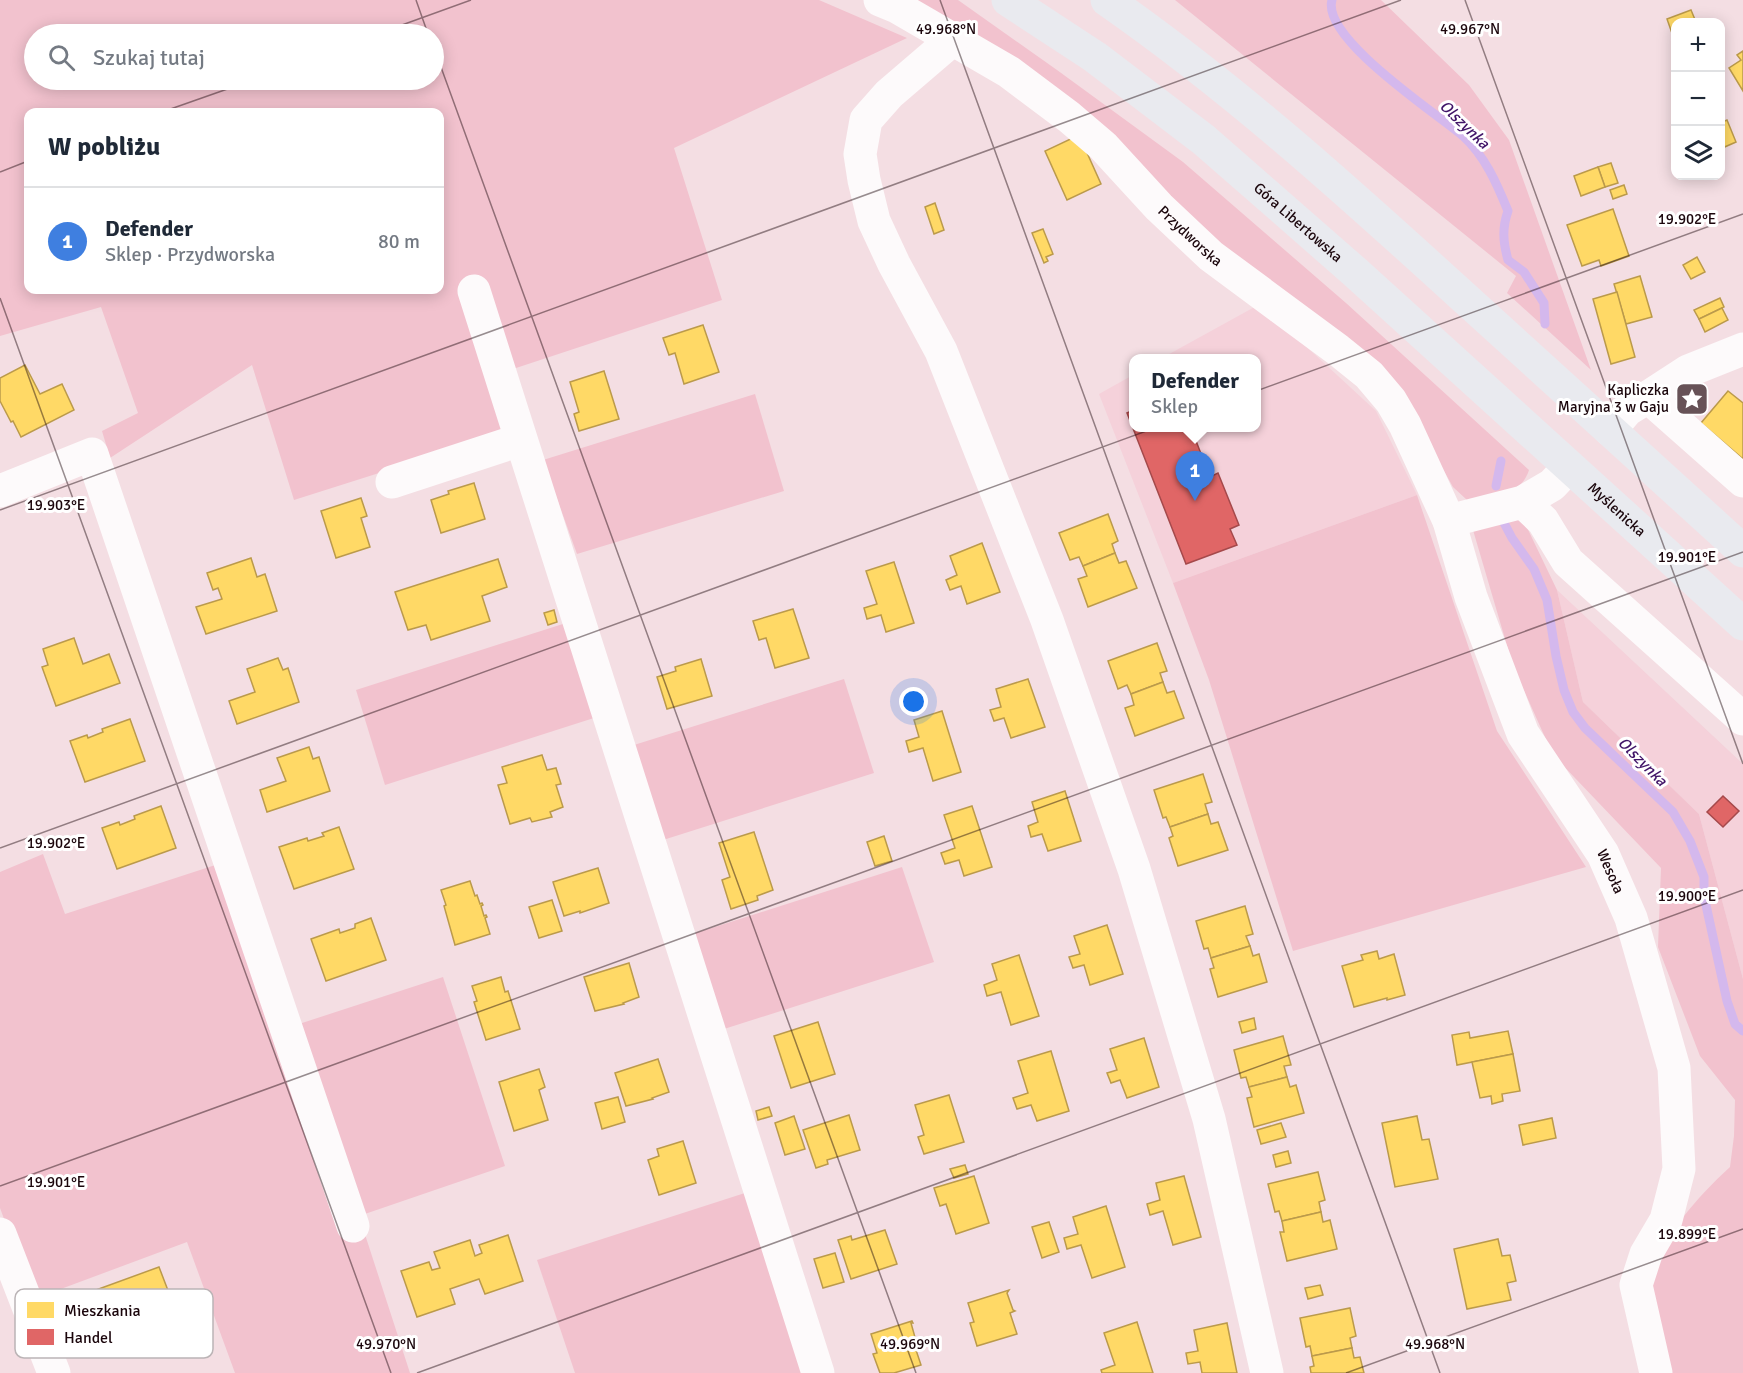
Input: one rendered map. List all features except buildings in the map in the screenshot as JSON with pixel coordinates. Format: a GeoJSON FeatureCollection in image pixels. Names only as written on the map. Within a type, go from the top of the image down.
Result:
{"type":"FeatureCollection","features":[{"type":"Feature","properties":{"kind":"highway","name":"Góra Libertowska"},"geometry":{"type":"LineString","coordinates":[[1008,0],[1095,57],[1204,140],[1347,265],[1569,467]]}},
{"type":"Feature","properties":{"kind":"highway"},"geometry":{"type":"LineString","coordinates":[[1107,0],[1181,54],[1261,118],[1386,226],[1743,551]]}},
{"type":"Feature","properties":{"kind":"highway","name":"Myślenicka"},"geometry":{"type":"LineString","coordinates":[[1569,467],[1743,624]]}},
{"type":"Feature","properties":{"kind":"street","name":"Przydworska"},"geometry":{"type":"LineString","coordinates":[[880,0],[897,7],[1009,72],[1069,117],[1103,146],[1159,207],[1211,256],[1369,375],[1391,401],[1405,425],[1449,521]]}},
{"type":"Feature","properties":{"kind":"street"},"geometry":{"type":"LineString","coordinates":[[952,40],[889,94],[866,120],[860,154],[864,180],[874,221],[940,351],[1047,620],[1134,869],[1209,1119],[1267,1373]]}},
{"type":"Feature","properties":{"kind":"street"},"geometry":{"type":"LineString","coordinates":[[474,291],[818,1373]]}},
{"type":"Feature","properties":{"kind":"street"},"geometry":{"type":"LineString","coordinates":[[1610,430],[1627,410],[1688,371],[1743,349]]}},
{"type":"Feature","properties":{"kind":"street"},"geometry":{"type":"LineString","coordinates":[[1648,397],[1743,482]]}},
{"type":"Feature","properties":{"kind":"street"},"geometry":{"type":"LineString","coordinates":[[392,482],[520,440]]}},
{"type":"Feature","properties":{"kind":"street"},"geometry":{"type":"LineString","coordinates":[[0,491],[92,454],[353,1226]]}},
{"type":"Feature","properties":{"kind":"street"},"geometry":{"type":"LineString","coordinates":[[1449,521],[1523,501],[1552,485],[1569,467]]}},
{"type":"Feature","properties":{"kind":"street"},"geometry":{"type":"LineString","coordinates":[[1523,501],[1543,521],[1568,562],[1743,719]]}},
{"type":"Feature","properties":{"kind":"street","name":"Wesoła"},"geometry":{"type":"LineString","coordinates":[[1449,521],[1471,597],[1523,734],[1603,854],[1631,918],[1674,1068],[1678,1169],[1666,1220],[1646,1254],[1636,1284],[1656,1373]]}},
{"type":"Feature","properties":{"kind":"street"},"geometry":{"type":"LineString","coordinates":[[0,1234],[21,1289]]}},
{"type":"Feature","properties":{"kind":"street"},"geometry":{"type":"LineString","coordinates":[[48,1358],[54,1373]]}},
{"type":"Feature","properties":{"kind":"shaded area"},"geometry":{"type":"Polygon","coordinates":[[[0,0],[819,0],[907,38],[674,148],[722,300],[513,369],[505,433],[294,500],[252,365],[110,458],[102,431],[138,413],[101,307],[0,336],[0,0]]]}},
{"type":"Feature","properties":{"kind":"shaded area"},"geometry":{"type":"Polygon","coordinates":[[[895,0],[958,0],[1183,162],[1346,303],[1529,470],[1525,479],[1512,491],[1504,494],[1467,500],[1453,487],[1404,400],[895,0]]]}},
{"type":"Feature","properties":{"kind":"shaded area"},"geometry":{"type":"Polygon","coordinates":[[[1175,0],[1381,0],[1469,85],[1509,140],[1591,370],[1507,293],[1516,276],[1175,0]]]}},
{"type":"Feature","properties":{"kind":"shaded area"},"geometry":{"type":"Polygon","coordinates":[[[1260,304],[1376,411],[1417,495],[1173,583],[1099,394],[1129,377],[1129,432],[1261,432],[1261,354],[1169,354],[1260,304]]]}},
{"type":"Feature","properties":{"kind":"shaded area"},"geometry":{"type":"Polygon","coordinates":[[[755,394],[784,491],[577,554],[543,460],[755,394]]]}},
{"type":"Feature","properties":{"kind":"shaded area"},"geometry":{"type":"Polygon","coordinates":[[[1417,495],[1497,731],[1586,867],[1293,951],[1209,680],[1173,583],[1417,495]]]}},
{"type":"Feature","properties":{"kind":"shaded area"},"geometry":{"type":"Polygon","coordinates":[[[1521,515],[1557,590],[1583,702],[1699,814],[1743,979],[1743,1373],[1671,1373],[1645,1278],[1682,1218],[1730,1167],[1735,1100],[1700,1056],[1658,947],[1661,868],[1553,755],[1513,666],[1473,530],[1521,515]]]}},
{"type":"Feature","properties":{"kind":"shaded area"},"geometry":{"type":"Polygon","coordinates":[[[1557,590],[1743,764],[1743,979],[1699,814],[1583,702],[1557,590]]]}},
{"type":"Feature","properties":{"kind":"shaded area"},"geometry":{"type":"Polygon","coordinates":[[[566,623],[597,717],[385,785],[356,690],[566,623]]]}},
{"type":"Feature","properties":{"kind":"shaded area"},"geometry":{"type":"Polygon","coordinates":[[[844,679],[874,773],[663,840],[634,745],[844,679]]]}},
{"type":"Feature","properties":{"kind":"shaded area"},"geometry":{"type":"Polygon","coordinates":[[[43,854],[65,914],[243,856],[299,1024],[443,977],[505,1166],[359,1216],[410,1373],[235,1373],[213,1313],[213,1289],[204,1289],[187,1242],[61,1289],[30,1289],[0,1208],[0,872],[43,854]]]}},
{"type":"Feature","properties":{"kind":"shaded area"},"geometry":{"type":"Polygon","coordinates":[[[902,867],[934,962],[724,1029],[693,934],[902,867]]]}},
{"type":"Feature","properties":{"kind":"shaded area"},"geometry":{"type":"Polygon","coordinates":[[[748,1192],[807,1373],[575,1373],[537,1260],[748,1192]]]}},
{"type":"Feature","properties":{"kind":"waterway","name":"Olszynka"},"geometry":{"type":"LineString","coordinates":[[1332,0],[1333,16],[1344,34],[1361,54],[1383,74],[1463,136],[1484,161],[1508,211],[1504,235],[1508,260],[1524,272],[1544,303],[1545,324]]}},
{"type":"Feature","properties":{"kind":"waterway","name":"Olszynka"},"geometry":{"type":"LineString","coordinates":[[1496,486],[1501,461]]}},
{"type":"Feature","properties":{"kind":"waterway","name":"Olszynka"},"geometry":{"type":"LineString","coordinates":[[1503,521],[1534,569],[1547,600],[1556,656],[1564,690],[1573,712],[1585,728],[1673,812],[1690,841],[1704,877],[1704,896],[1727,1001],[1735,1024],[1743,1031]]}},
{"type":"Feature","properties":{"kind":"place","name":"Kapliczka Maryjna 3 w Gaju"},"geometry":{"type":"Point","coordinates":[1692,399]}},
{"type":"Feature","properties":{"kind":"place","name":"Defender"},"geometry":{"type":"Point","coordinates":[1195,501]}}]}
